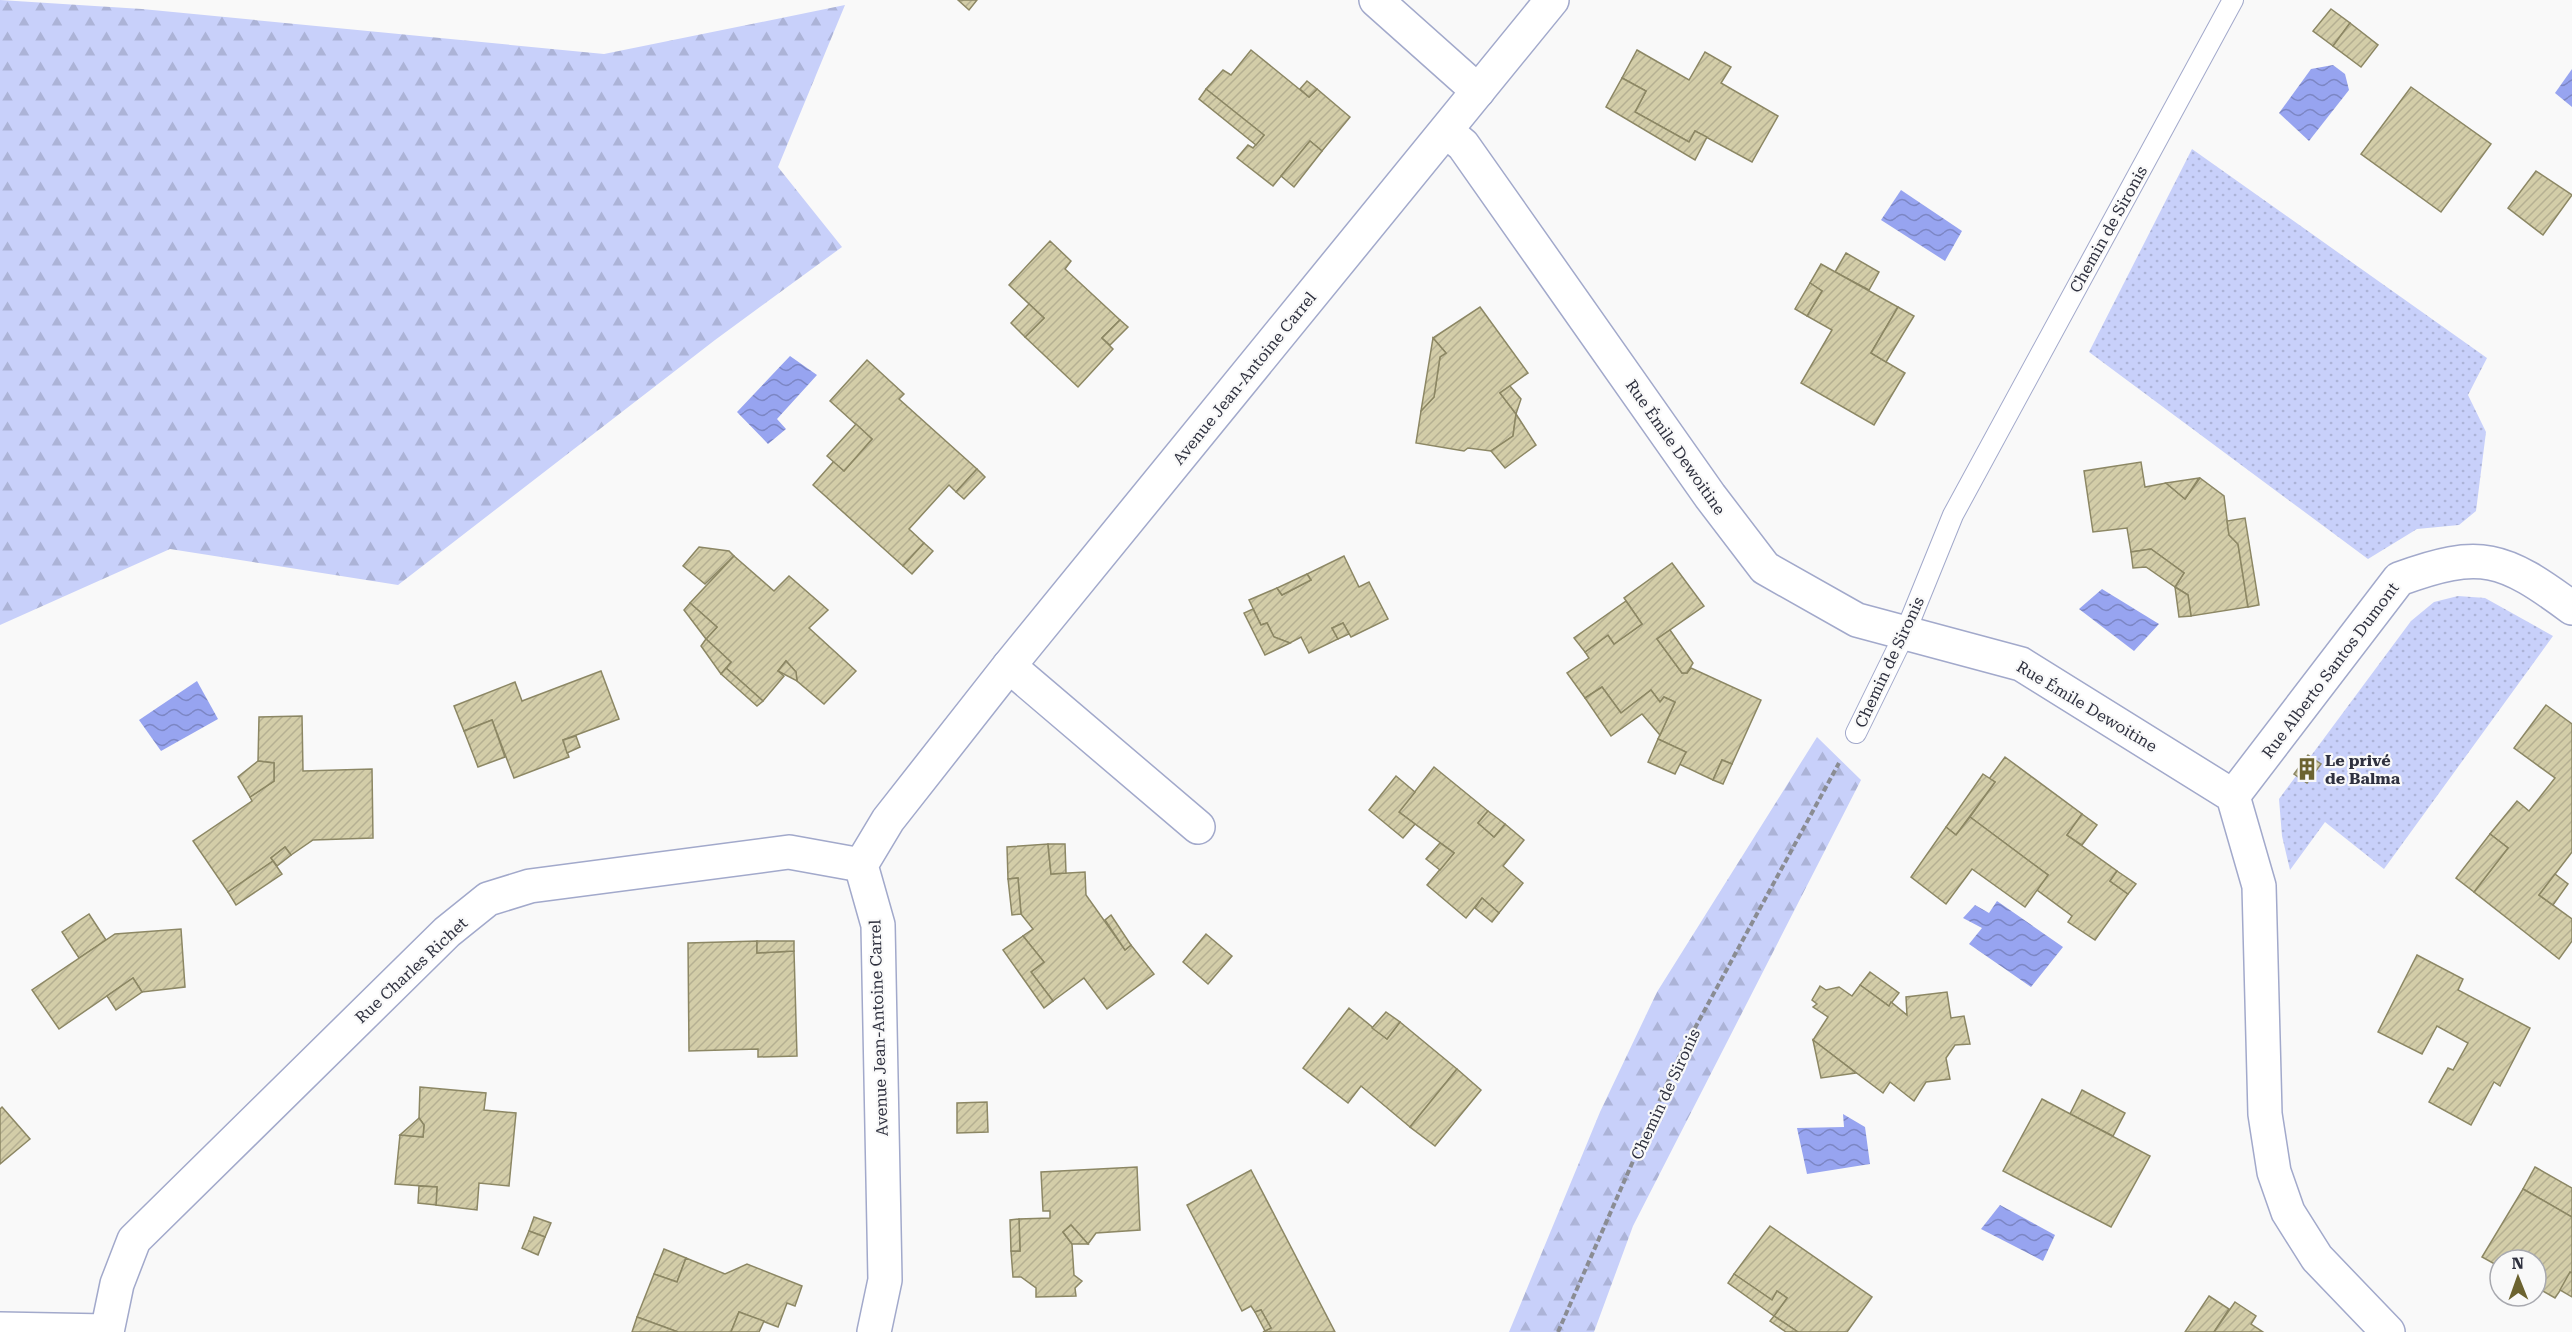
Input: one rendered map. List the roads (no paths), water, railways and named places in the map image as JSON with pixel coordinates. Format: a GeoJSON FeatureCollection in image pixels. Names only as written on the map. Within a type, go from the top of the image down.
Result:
{"type":"FeatureCollection","features":[{"type":"Feature","properties":{"kind":"street"},"geometry":{"type":"LineString","coordinates":[[1376,0],[1478,91]]}},
{"type":"Feature","properties":{"kind":"street","name":"Avenue Jean-Antoine Carrel"},"geometry":{"type":"LineString","coordinates":[[874,1332],[885,1280],[878,925],[861,865],[888,820],[1009,666],[1552,0]]}},
{"type":"Feature","properties":{"kind":"street","name":"Rue Émile Dewoitine"},"geometry":{"type":"LineString","coordinates":[[1446,131],[1463,145],[1710,496],[1765,568],[1857,620],[2021,664],[2233,796]]}},
{"type":"Feature","properties":{"kind":"street","name":"Rue Alberto Santos Dumont"},"geometry":{"type":"LineString","coordinates":[[2233,796],[2399,579],[2441,563],[2489,561],[2529,576],[2572,608]]}},
{"type":"Feature","properties":{"kind":"street"},"geometry":{"type":"LineString","coordinates":[[1009,666],[1198,826]]}},
{"type":"Feature","properties":{"kind":"street"},"geometry":{"type":"LineString","coordinates":[[2233,796],[2259,886],[2265,1114],[2274,1172],[2288,1212],[2317,1258],[2388,1332]]}},
{"type":"Feature","properties":{"kind":"street","name":"Rue Charles Richet"},"geometry":{"type":"LineString","coordinates":[[0,1329],[107,1331],[117,1284],[134,1240],[447,932],[488,899],[530,886],[789,852],[861,865]]}},
{"type":"Feature","properties":{"kind":"lane","name":"Chemin de Sironis"},"geometry":{"type":"LineString","coordinates":[[1856,733],[1905,633],[1953,515],[2233,0]]}},
{"type":"Feature","properties":{"kind":"water"},"geometry":{"type":"Polygon","coordinates":[[[2333,65],[2345,74],[2349,90],[2309,141],[2279,113],[2311,69],[2333,65]]]}},
{"type":"Feature","properties":{"kind":"water"},"geometry":{"type":"Polygon","coordinates":[[[2572,69],[2572,107],[2555,93],[2572,69]]]}},
{"type":"Feature","properties":{"kind":"water"},"geometry":{"type":"Polygon","coordinates":[[[1901,190],[1962,231],[1945,261],[1881,220],[1901,190]]]}},
{"type":"Feature","properties":{"kind":"water"},"geometry":{"type":"Polygon","coordinates":[[[790,356],[817,375],[777,419],[786,429],[768,444],[737,412],[790,356]]]}},
{"type":"Feature","properties":{"kind":"water"},"geometry":{"type":"Polygon","coordinates":[[[2102,589],[2159,624],[2134,651],[2079,609],[2102,589]]]}},
{"type":"Feature","properties":{"kind":"water"},"geometry":{"type":"Polygon","coordinates":[[[197,681],[218,719],[161,751],[139,720],[197,681]]]}},
{"type":"Feature","properties":{"kind":"water"},"geometry":{"type":"Polygon","coordinates":[[[1997,901],[2063,947],[2031,987],[1969,944],[1982,928],[1963,918],[1975,905],[1989,913],[1997,901]]]}},
{"type":"Feature","properties":{"kind":"water"},"geometry":{"type":"Polygon","coordinates":[[[1843,1114],[1865,1127],[1870,1164],[1807,1174],[1797,1128],[1844,1127],[1843,1114]]]}},
{"type":"Feature","properties":{"kind":"water"},"geometry":{"type":"Polygon","coordinates":[[[2000,1205],[2055,1235],[2043,1261],[1981,1229],[2000,1205]]]}},
{"type":"Feature","properties":{"kind":"place","name":"Le privé de Balma"},"geometry":{"type":"Point","coordinates":[2307,769]}}]}
